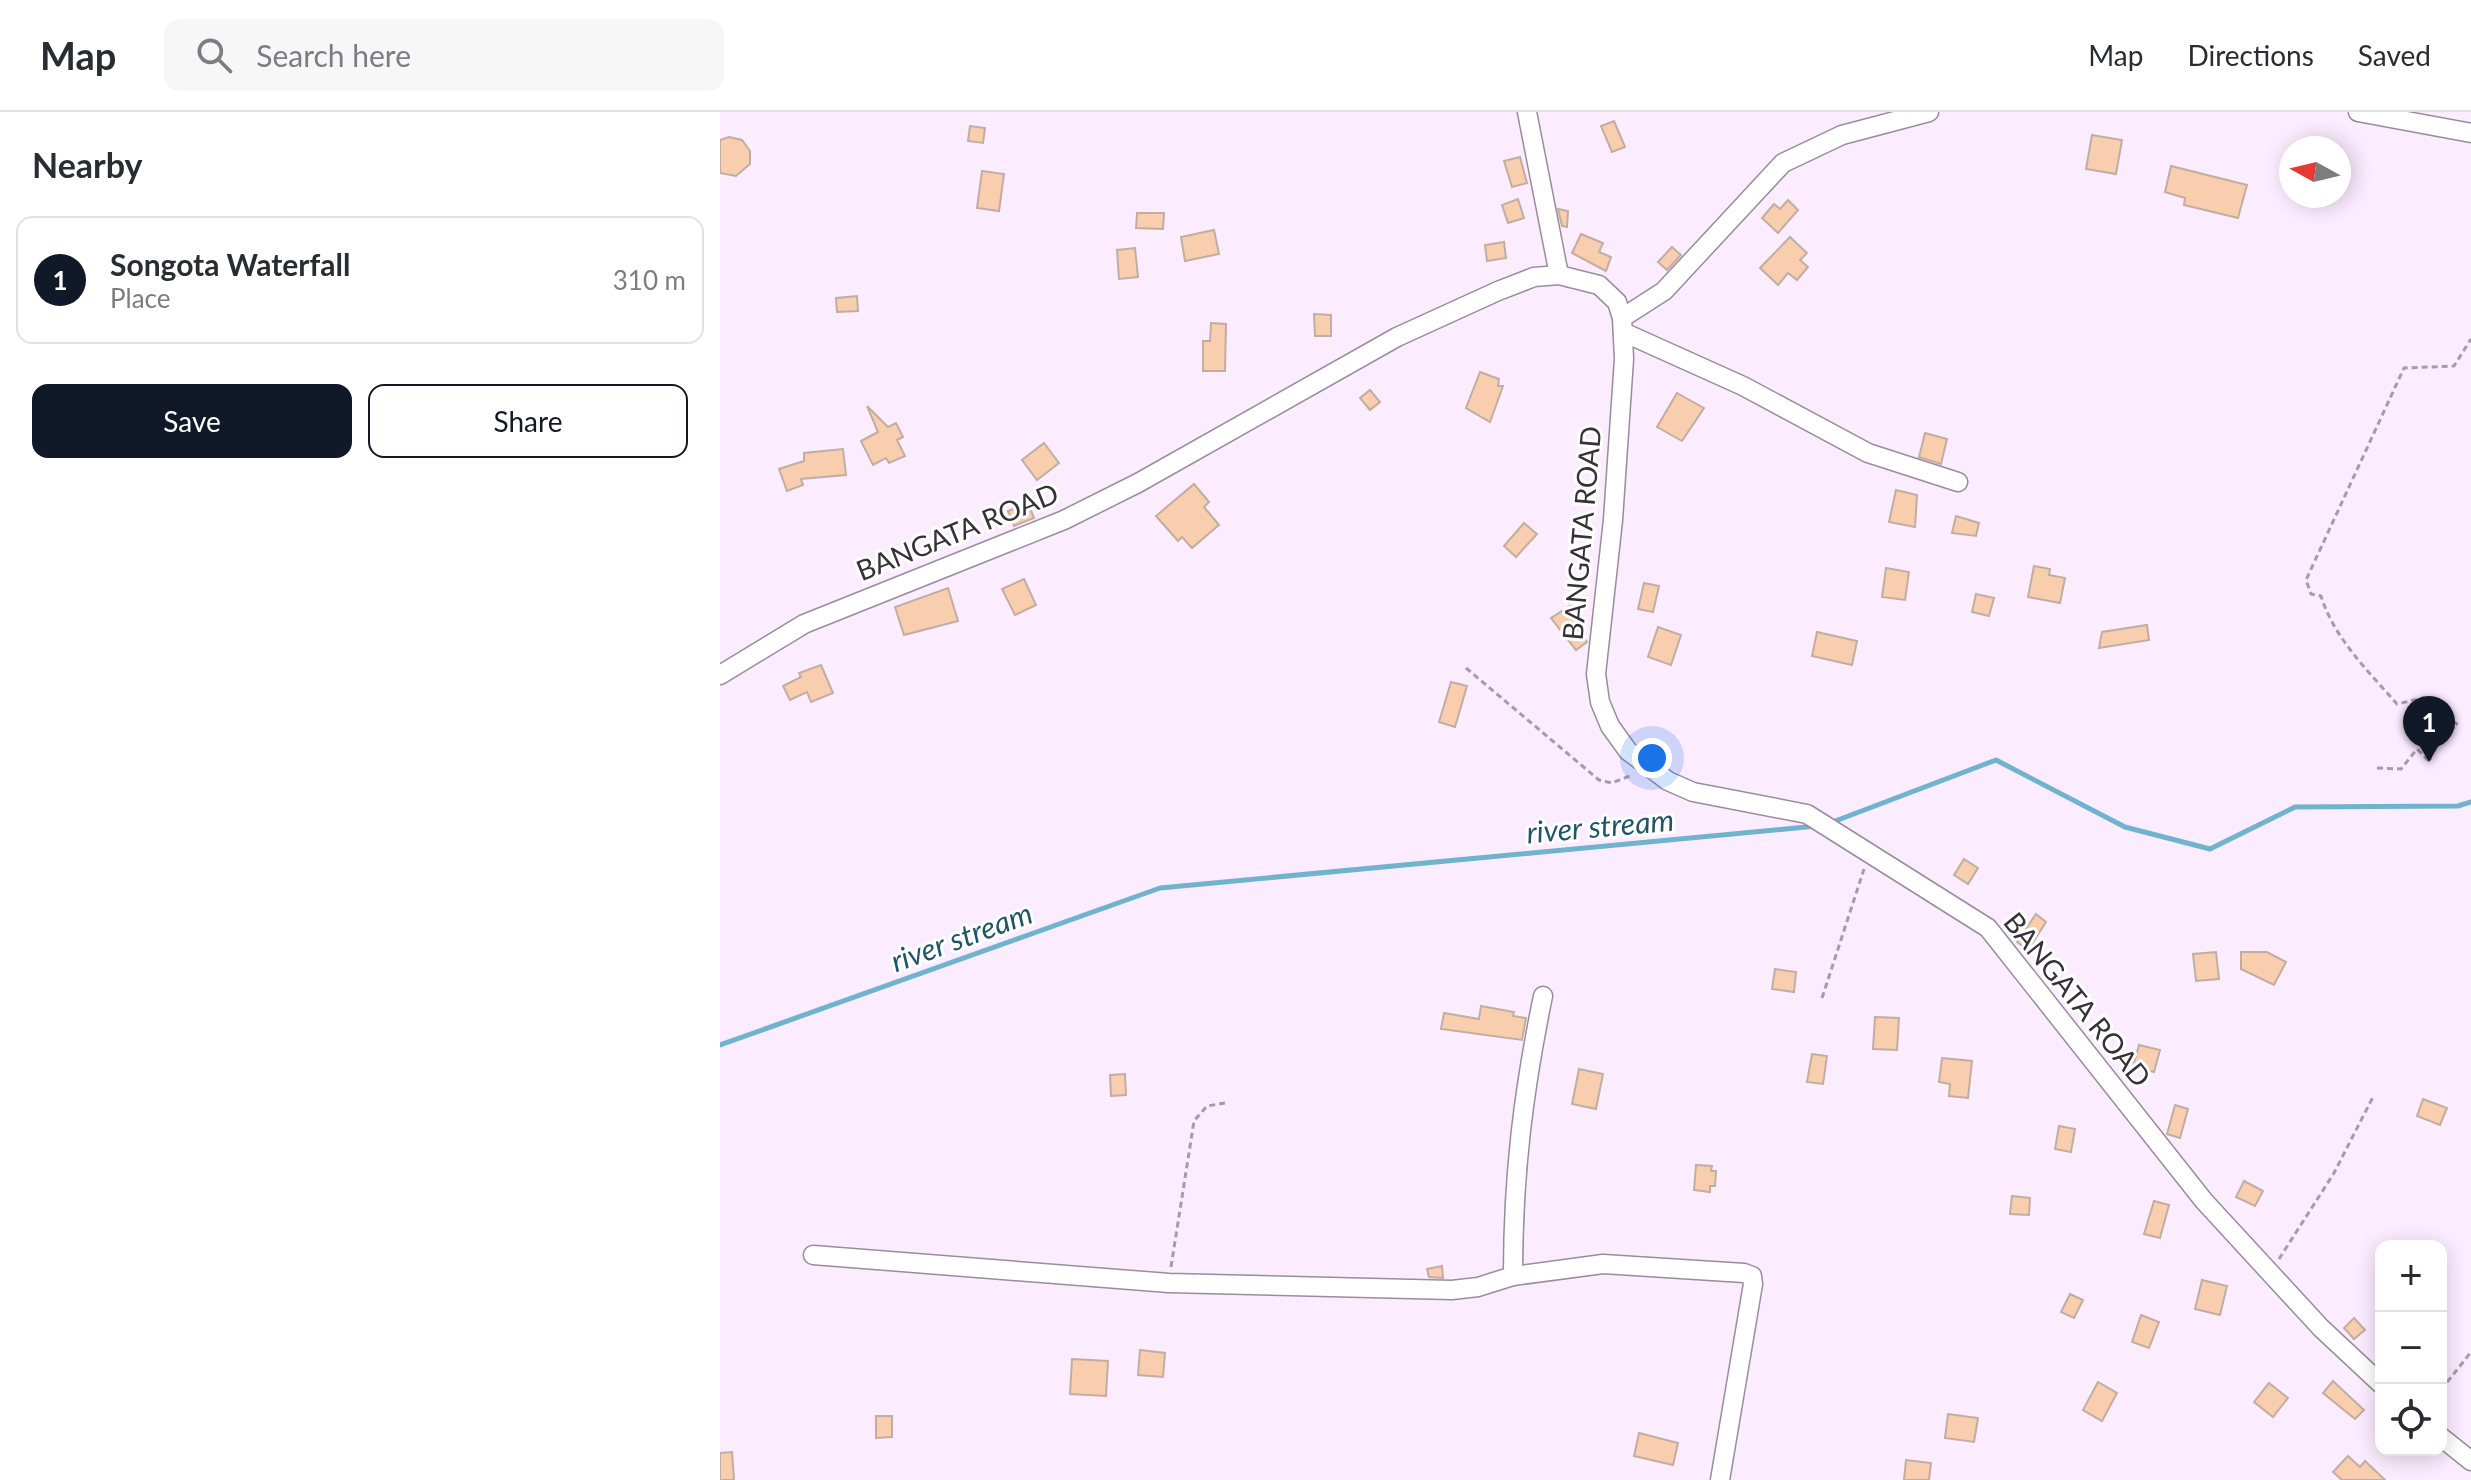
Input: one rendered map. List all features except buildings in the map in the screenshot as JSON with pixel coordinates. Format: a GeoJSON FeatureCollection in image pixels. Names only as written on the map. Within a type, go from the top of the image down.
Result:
{"type":"FeatureCollection","features":[{"type":"Feature","properties":{"kind":"street"},"geometry":{"type":"LineString","coordinates":[[1527,112],[1559,275]]}},
{"type":"Feature","properties":{"kind":"street"},"geometry":{"type":"LineString","coordinates":[[1929,112],[1842,135],[1783,163],[1664,291],[1623,325],[1868,453],[1958,482]]}},
{"type":"Feature","properties":{"kind":"street"},"geometry":{"type":"LineString","coordinates":[[2358,112],[2471,133]]}},
{"type":"Feature","properties":{"kind":"street","name":"BANGATA ROAD"},"geometry":{"type":"LineString","coordinates":[[720,675],[804,624],[1064,520],[1127,489],[1397,337],[1498,291],[1534,277],[1559,275],[1599,285],[1617,302],[1623,325],[1613,520],[1596,674],[1600,702],[1610,726],[1646,768],[1693,792],[1730,802],[1800,811],[1940,895],[1988,928],[2169,1160],[2321,1328],[2375,1378]]}},
{"type":"Feature","properties":{"kind":"street"},"geometry":{"type":"LineString","coordinates":[[1513,1276],[1513,1191],[1522,1106],[1543,996]]}},
{"type":"Feature","properties":{"kind":"street"},"geometry":{"type":"LineString","coordinates":[[813,1255],[1169,1283],[1452,1290],[1478,1287],[1513,1276],[1603,1264],[1744,1273],[1752,1276],[1720,1480]]}},
{"type":"Feature","properties":{"kind":"street"},"geometry":{"type":"LineString","coordinates":[[2447,1442],[2471,1461]]}},
{"type":"Feature","properties":{"kind":"path"},"geometry":{"type":"LineString","coordinates":[[2377,768],[2401,769],[2417,749],[2430,762],[2432,741],[2458,725],[2423,698],[2397,704],[2348,647],[2327,615],[2321,596],[2311,594],[2306,580],[2404,368],[2454,366],[2471,339]]}},
{"type":"Feature","properties":{"kind":"path"},"geometry":{"type":"LineString","coordinates":[[1466,668],[1599,780],[1620,782],[1646,768]]}},
{"type":"Feature","properties":{"kind":"path"},"geometry":{"type":"LineString","coordinates":[[1822,998],[1869,854]]}},
{"type":"Feature","properties":{"kind":"path"},"geometry":{"type":"LineString","coordinates":[[2271,1272],[2334,1173],[2373,1097]]}},
{"type":"Feature","properties":{"kind":"path"},"geometry":{"type":"LineString","coordinates":[[1169,1283],[1194,1121],[1207,1106],[1225,1103]]}},
{"type":"Feature","properties":{"kind":"path"},"geometry":{"type":"LineString","coordinates":[[2446,1384],[2471,1352]]}},
{"type":"Feature","properties":{"kind":"waterway","name":"river stream"},"geometry":{"type":"LineString","coordinates":[[1830,823],[1996,760],[2125,827],[2210,849],[2295,807],[2458,806],[2471,802]]}},
{"type":"Feature","properties":{"kind":"waterway","name":"river stream"},"geometry":{"type":"LineString","coordinates":[[720,1045],[1160,888],[1817,826]]}},
{"type":"Feature","properties":{"kind":"place","name":"Songota Waterfall"},"geometry":{"type":"Point","coordinates":[2429,762]}}]}
